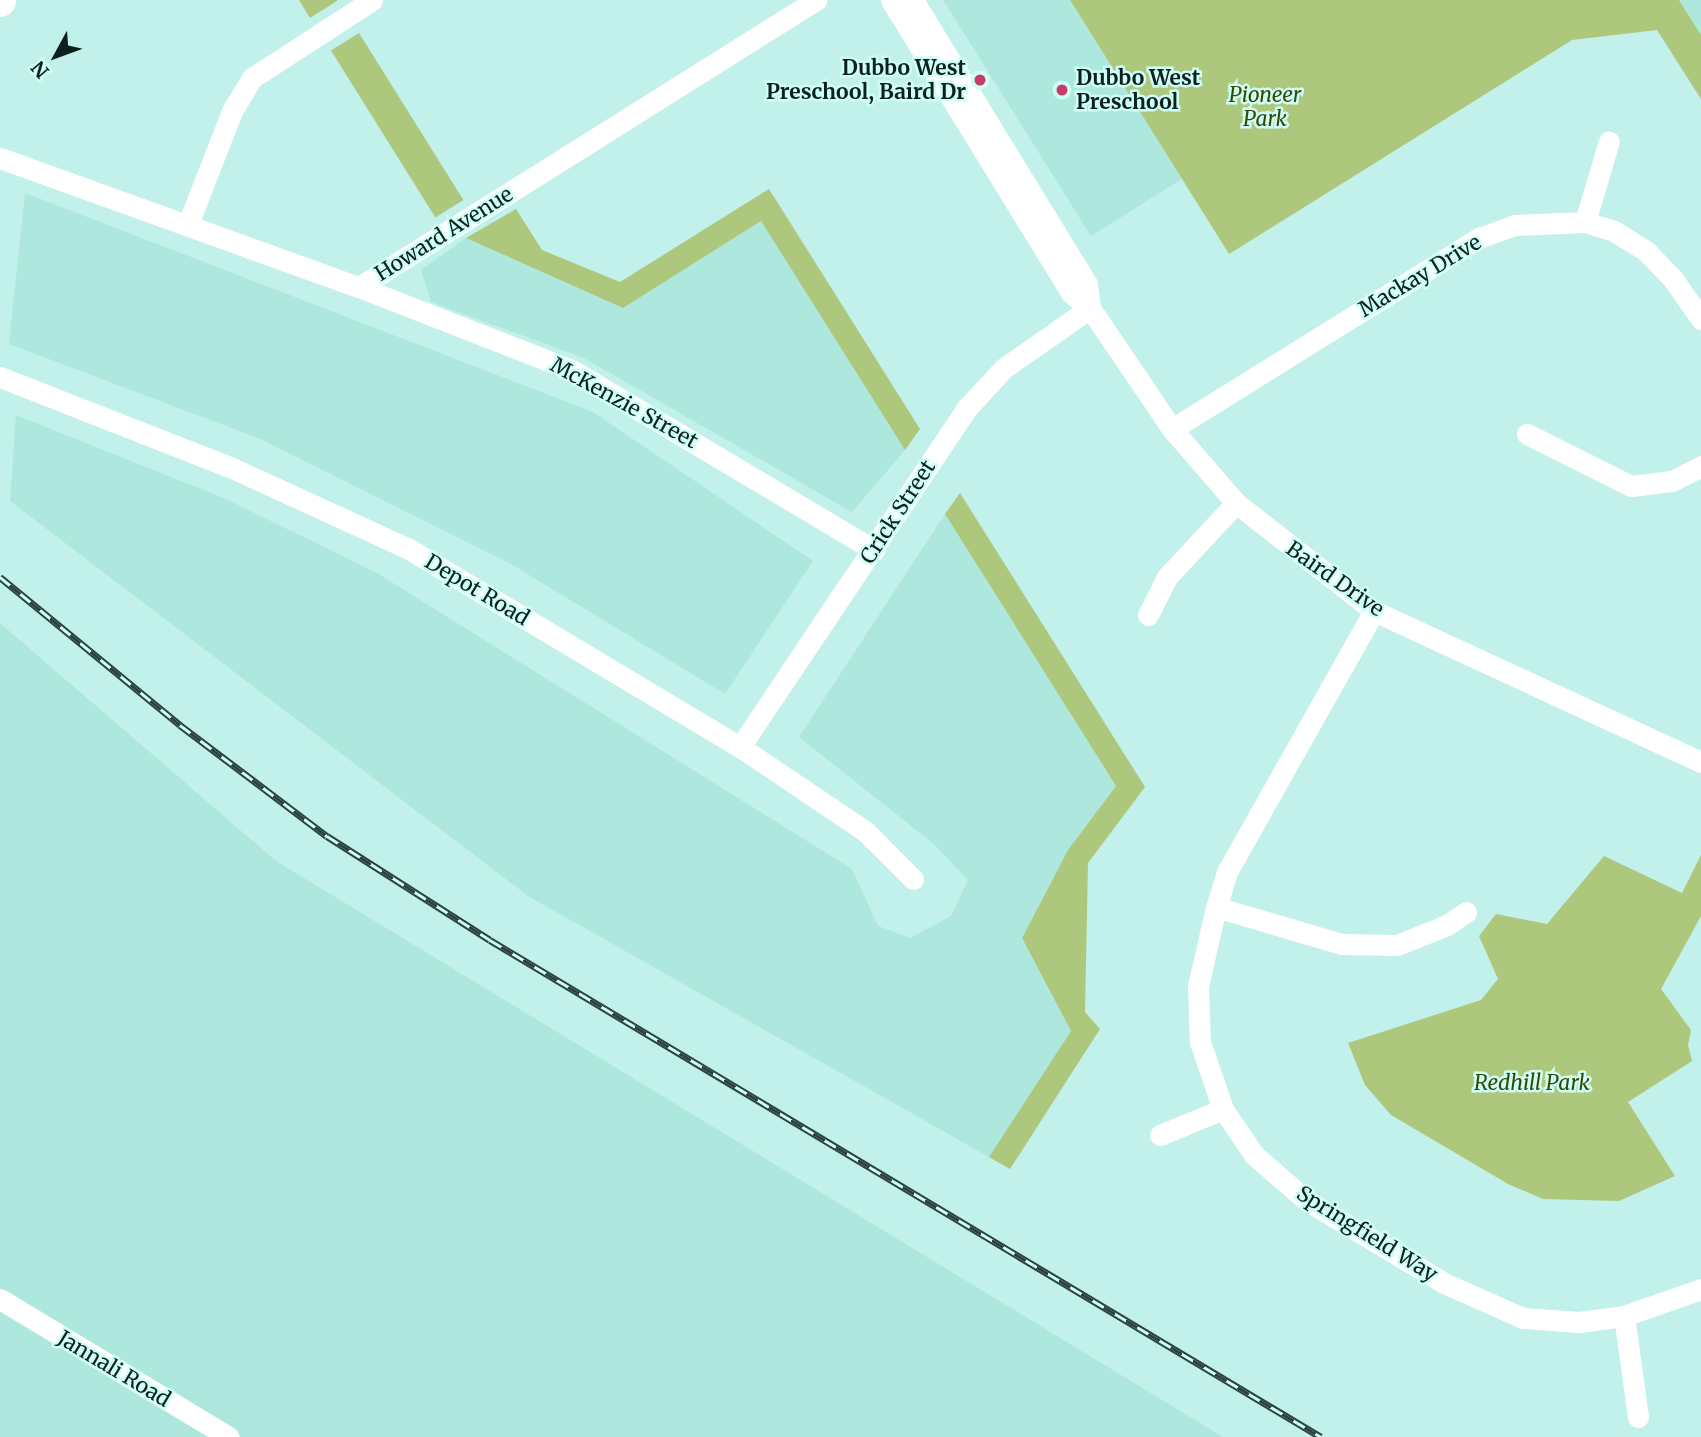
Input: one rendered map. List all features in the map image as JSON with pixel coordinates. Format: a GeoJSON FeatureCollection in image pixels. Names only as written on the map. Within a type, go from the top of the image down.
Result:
{"type":"FeatureCollection","features":[{"type":"Feature","properties":{"kind":"street"},"geometry":{"type":"LineString","coordinates":[[188,224],[232,111],[252,78],[372,0]]}},
{"type":"Feature","properties":{"kind":"street","name":"Howard Avenue"},"geometry":{"type":"LineString","coordinates":[[0,158],[359,287],[816,0]]}},
{"type":"Feature","properties":{"kind":"street","name":"Baird Drive"},"geometry":{"type":"LineString","coordinates":[[891,0],[1071,293],[1090,308],[1172,429],[1236,503],[1374,611],[1701,762]]}},
{"type":"Feature","properties":{"kind":"street","name":"Baird Drive"},"geometry":{"type":"LineString","coordinates":[[913,0],[1087,284],[1090,308]]}},
{"type":"Feature","properties":{"kind":"street"},"geometry":{"type":"LineString","coordinates":[[1584,222],[1609,141]]}},
{"type":"Feature","properties":{"kind":"street","name":"Mackay Drive"},"geometry":{"type":"LineString","coordinates":[[1172,429],[1479,238],[1515,225],[1584,222],[1614,231],[1647,252],[1673,279],[1701,319]]}},
{"type":"Feature","properties":{"kind":"street","name":"McKenzie Street"},"geometry":{"type":"LineString","coordinates":[[359,287],[572,370],[874,550]]}},
{"type":"Feature","properties":{"kind":"street","name":"Crick Street"},"geometry":{"type":"LineString","coordinates":[[740,747],[985,386],[1090,308]]}},
{"type":"Feature","properties":{"kind":"street","name":"Depot Road"},"geometry":{"type":"LineString","coordinates":[[0,377],[230,467],[409,549],[740,747],[865,831],[912,879]]}},
{"type":"Feature","properties":{"kind":"street"},"geometry":{"type":"LineString","coordinates":[[1527,434],[1631,486],[1672,481],[1701,466]]}},
{"type":"Feature","properties":{"kind":"street"},"geometry":{"type":"LineString","coordinates":[[1148,615],[1167,577],[1236,503]]}},
{"type":"Feature","properties":{"kind":"street","name":"Springfield Way"},"geometry":{"type":"LineString","coordinates":[[1374,611],[1227,872],[1216,907],[1198,997],[1200,1042],[1223,1109],[1254,1155],[1306,1200],[1444,1283],[1523,1318],[1579,1322],[1624,1316],[1701,1289]]}},
{"type":"Feature","properties":{"kind":"street"},"geometry":{"type":"LineString","coordinates":[[1216,907],[1342,944],[1397,944],[1447,925],[1466,912]]}},
{"type":"Feature","properties":{"kind":"street"},"geometry":{"type":"LineString","coordinates":[[1160,1135],[1223,1109]]}},
{"type":"Feature","properties":{"kind":"street","name":"Jannali Road"},"geometry":{"type":"LineString","coordinates":[[0,1299],[229,1437]]}},
{"type":"Feature","properties":{"kind":"street"},"geometry":{"type":"LineString","coordinates":[[1624,1316],[1638,1417]]}},
{"type":"Feature","properties":{"kind":"shaded area","name":"Dubbo West Preschool"},"geometry":{"type":"Polygon","coordinates":[[[943,0],[1070,0],[1182,179],[1091,236],[943,0]]]}},
{"type":"Feature","properties":{"kind":"shaded area"},"geometry":{"type":"Polygon","coordinates":[[[1679,0],[1701,0],[1701,35],[1679,0]]]}},
{"type":"Feature","properties":{"kind":"shaded area"},"geometry":{"type":"Polygon","coordinates":[[[25,193],[593,412],[813,561],[725,694],[511,564],[258,438],[9,344],[25,193]]]}},
{"type":"Feature","properties":{"kind":"shaded area"},"geometry":{"type":"Polygon","coordinates":[[[761,221],[905,450],[852,512],[584,358],[431,302],[421,270],[466,238],[623,308],[761,221]]]}},
{"type":"Feature","properties":{"kind":"shaded area"},"geometry":{"type":"Polygon","coordinates":[[[16,415],[224,498],[377,573],[852,869],[878,926],[910,938],[951,916],[968,880],[934,844],[799,737],[945,514],[1116,786],[1068,850],[1022,938],[1071,1031],[989,1157],[528,896],[10,501],[16,415]]]}},
{"type":"Feature","properties":{"kind":"shaded area"},"geometry":{"type":"Polygon","coordinates":[[[0,623],[276,861],[1223,1437],[0,1437],[0,623]]]}},
{"type":"Feature","properties":{"kind":"green space"},"geometry":{"type":"Polygon","coordinates":[[[299,0],[337,0],[337,1],[310,18],[299,0]]]}},
{"type":"Feature","properties":{"kind":"green space","name":"Pioneer Park"},"geometry":{"type":"Polygon","coordinates":[[[1070,0],[1679,0],[1701,35],[1701,99],[1657,30],[1572,40],[1229,254],[1070,0]]]}},
{"type":"Feature","properties":{"kind":"green space"},"geometry":{"type":"Polygon","coordinates":[[[359,33],[463,200],[435,218],[331,50],[359,33]]]}},
{"type":"Feature","properties":{"kind":"green space"},"geometry":{"type":"Polygon","coordinates":[[[769,189],[920,429],[905,450],[761,221],[623,308],[466,238],[516,209],[542,250],[620,282],[769,189]]]}},
{"type":"Feature","properties":{"kind":"green space"},"geometry":{"type":"Polygon","coordinates":[[[960,493],[1145,787],[1088,863],[1085,1012],[1100,1029],[1010,1169],[989,1157],[1071,1031],[1022,938],[1068,850],[1116,786],[945,514],[960,493]]]}},
{"type":"Feature","properties":{"kind":"green space","name":"Redhill Park"},"geometry":{"type":"Polygon","coordinates":[[[1701,855],[1701,916],[1661,989],[1691,1030],[1688,1045],[1692,1061],[1628,1102],[1675,1176],[1619,1201],[1543,1199],[1508,1184],[1391,1115],[1365,1085],[1348,1043],[1481,1000],[1498,979],[1479,936],[1496,914],[1547,924],[1604,856],[1682,893],[1701,855]]]}},
{"type":"Feature","properties":{"kind":"railway"},"geometry":{"type":"LineString","coordinates":[[0,577],[180,725],[327,836],[490,940],[1321,1437]]}},
{"type":"Feature","properties":{"kind":"place","name":"Dubbo West Preschool, Baird Dr"},"geometry":{"type":"Point","coordinates":[980,80]}},
{"type":"Feature","properties":{"kind":"place","name":"Dubbo West Preschool"},"geometry":{"type":"Point","coordinates":[1062,90]}}]}
